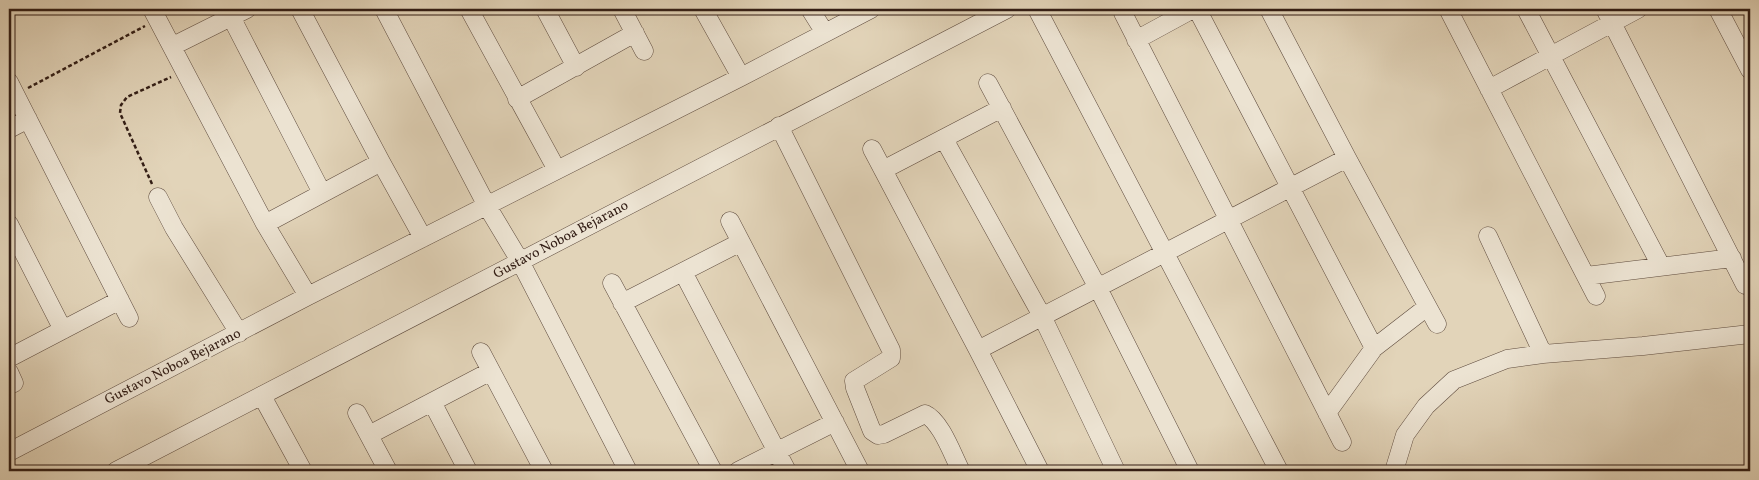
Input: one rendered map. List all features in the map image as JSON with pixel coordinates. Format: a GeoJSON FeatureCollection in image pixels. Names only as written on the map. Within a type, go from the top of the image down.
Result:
{"type":"FeatureCollection","features":[{"type":"Feature","properties":{"kind":"street"},"geometry":{"type":"LineString","coordinates":[[173,46],[229,13],[247,9]]}},
{"type":"Feature","properties":{"kind":"street"},"geometry":{"type":"LineString","coordinates":[[300,9],[381,162],[424,238]]}},
{"type":"Feature","properties":{"kind":"street"},"geometry":{"type":"LineString","coordinates":[[384,9],[487,206],[520,261],[628,471]]}},
{"type":"Feature","properties":{"kind":"street"},"geometry":{"type":"LineString","coordinates":[[469,9],[557,170]]}},
{"type":"Feature","properties":{"kind":"street"},"geometry":{"type":"LineString","coordinates":[[545,9],[576,67]]}},
{"type":"Feature","properties":{"kind":"street"},"geometry":{"type":"LineString","coordinates":[[622,9],[644,51]]}},
{"type":"Feature","properties":{"kind":"street"},"geometry":{"type":"LineString","coordinates":[[703,9],[741,77]]}},
{"type":"Feature","properties":{"kind":"street"},"geometry":{"type":"LineString","coordinates":[[810,9],[825,33]]}},
{"type":"Feature","properties":{"kind":"street","name":"Gustavo Noboa Bejarano"},"geometry":{"type":"LineString","coordinates":[[9,452],[308,296],[741,77],[871,9]]}},
{"type":"Feature","properties":{"kind":"street","name":"Gustavo Noboa Bejarano"},"geometry":{"type":"LineString","coordinates":[[116,471],[1007,9]]}},
{"type":"Feature","properties":{"kind":"street"},"geometry":{"type":"LineString","coordinates":[[1037,9],[1279,471]]}},
{"type":"Feature","properties":{"kind":"street"},"geometry":{"type":"LineString","coordinates":[[1136,40],[1195,9],[1374,348]]}},
{"type":"Feature","properties":{"kind":"street"},"geometry":{"type":"LineString","coordinates":[[1269,9],[1436,324]]}},
{"type":"Feature","properties":{"kind":"street"},"geometry":{"type":"LineString","coordinates":[[1448,9],[1596,296]]}},
{"type":"Feature","properties":{"kind":"street"},"geometry":{"type":"LineString","coordinates":[[1526,9],[1661,266]]}},
{"type":"Feature","properties":{"kind":"street"},"geometry":{"type":"LineString","coordinates":[[1489,89],[1550,56],[1609,16],[1638,9]]}},
{"type":"Feature","properties":{"kind":"street"},"geometry":{"type":"LineString","coordinates":[[1718,9],[1750,70]]}},
{"type":"Feature","properties":{"kind":"street"},"geometry":{"type":"LineString","coordinates":[[229,13],[322,193]]}},
{"type":"Feature","properties":{"kind":"street"},"geometry":{"type":"LineString","coordinates":[[1123,13],[1342,442]]}},
{"type":"Feature","properties":{"kind":"street"},"geometry":{"type":"LineString","coordinates":[[154,14],[173,46],[265,224],[308,296]]}},
{"type":"Feature","properties":{"kind":"street"},"geometry":{"type":"LineString","coordinates":[[1609,16],[1746,285]]}},
{"type":"Feature","properties":{"kind":"street"},"geometry":{"type":"LineString","coordinates":[[517,99],[635,33]]}},
{"type":"Feature","properties":{"kind":"street"},"geometry":{"type":"LineString","coordinates":[[988,83],[1098,288],[1187,470]]}},
{"type":"Feature","properties":{"kind":"street"},"geometry":{"type":"LineString","coordinates":[[12,89],[129,318]]}},
{"type":"Feature","properties":{"kind":"street"},"geometry":{"type":"LineString","coordinates":[[883,170],[1002,108]]}},
{"type":"Feature","properties":{"kind":"street"},"geometry":{"type":"LineString","coordinates":[[9,129],[28,119]]}},
{"type":"Feature","properties":{"kind":"street"},"geometry":{"type":"LineString","coordinates":[[779,126],[891,350],[891,358],[854,381],[872,431],[878,435],[884,434],[925,414],[938,427],[961,471]]}},
{"type":"Feature","properties":{"kind":"street"},"geometry":{"type":"LineString","coordinates":[[944,139],[1042,316],[1116,471]]}},
{"type":"Feature","properties":{"kind":"street"},"geometry":{"type":"LineString","coordinates":[[872,150],[1040,471]]}},
{"type":"Feature","properties":{"kind":"street"},"geometry":{"type":"LineString","coordinates":[[978,350],[1347,158]]}},
{"type":"Feature","properties":{"kind":"street"},"geometry":{"type":"LineString","coordinates":[[265,224],[381,162]]}},
{"type":"Feature","properties":{"kind":"street"},"geometry":{"type":"LineString","coordinates":[[158,197],[174,228],[239,333]]}},
{"type":"Feature","properties":{"kind":"street"},"geometry":{"type":"LineString","coordinates":[[730,221],[860,471]]}},
{"type":"Feature","properties":{"kind":"street"},"geometry":{"type":"LineString","coordinates":[[9,224],[62,330]]}},
{"type":"Feature","properties":{"kind":"street"},"geometry":{"type":"LineString","coordinates":[[1488,236],[1542,354]]}},
{"type":"Feature","properties":{"kind":"street"},"geometry":{"type":"LineString","coordinates":[[622,303],[741,242]]}},
{"type":"Feature","properties":{"kind":"street"},"geometry":{"type":"LineString","coordinates":[[1586,276],[1732,258]]}},
{"type":"Feature","properties":{"kind":"street"},"geometry":{"type":"LineString","coordinates":[[683,272],[787,471]]}},
{"type":"Feature","properties":{"kind":"street"},"geometry":{"type":"LineString","coordinates":[[612,283],[713,471]]}},
{"type":"Feature","properties":{"kind":"street"},"geometry":{"type":"LineString","coordinates":[[9,358],[120,300]]}},
{"type":"Feature","properties":{"kind":"street"},"geometry":{"type":"LineString","coordinates":[[1327,413],[1374,348],[1427,307]]}},
{"type":"Feature","properties":{"kind":"street"},"geometry":{"type":"LineString","coordinates":[[1394,471],[1405,436],[1426,406],[1454,380],[1507,359],[1750,334]]}},
{"type":"Feature","properties":{"kind":"street"},"geometry":{"type":"LineString","coordinates":[[481,352],[544,471]]}},
{"type":"Feature","properties":{"kind":"street"},"geometry":{"type":"LineString","coordinates":[[369,435],[491,371]]}},
{"type":"Feature","properties":{"kind":"street"},"geometry":{"type":"LineString","coordinates":[[262,396],[303,471]]}},
{"type":"Feature","properties":{"kind":"street"},"geometry":{"type":"LineString","coordinates":[[432,402],[468,471]]}},
{"type":"Feature","properties":{"kind":"street"},"geometry":{"type":"LineString","coordinates":[[357,412],[388,471]]}},
{"type":"Feature","properties":{"kind":"street"},"geometry":{"type":"LineString","coordinates":[[738,471],[835,422]]}},
{"type":"Feature","properties":{"kind":"path"},"geometry":{"type":"LineString","coordinates":[[12,89],[154,14]]}},
{"type":"Feature","properties":{"kind":"path"},"geometry":{"type":"LineString","coordinates":[[158,197],[120,113],[121,105],[127,97],[184,70]]}}]}
